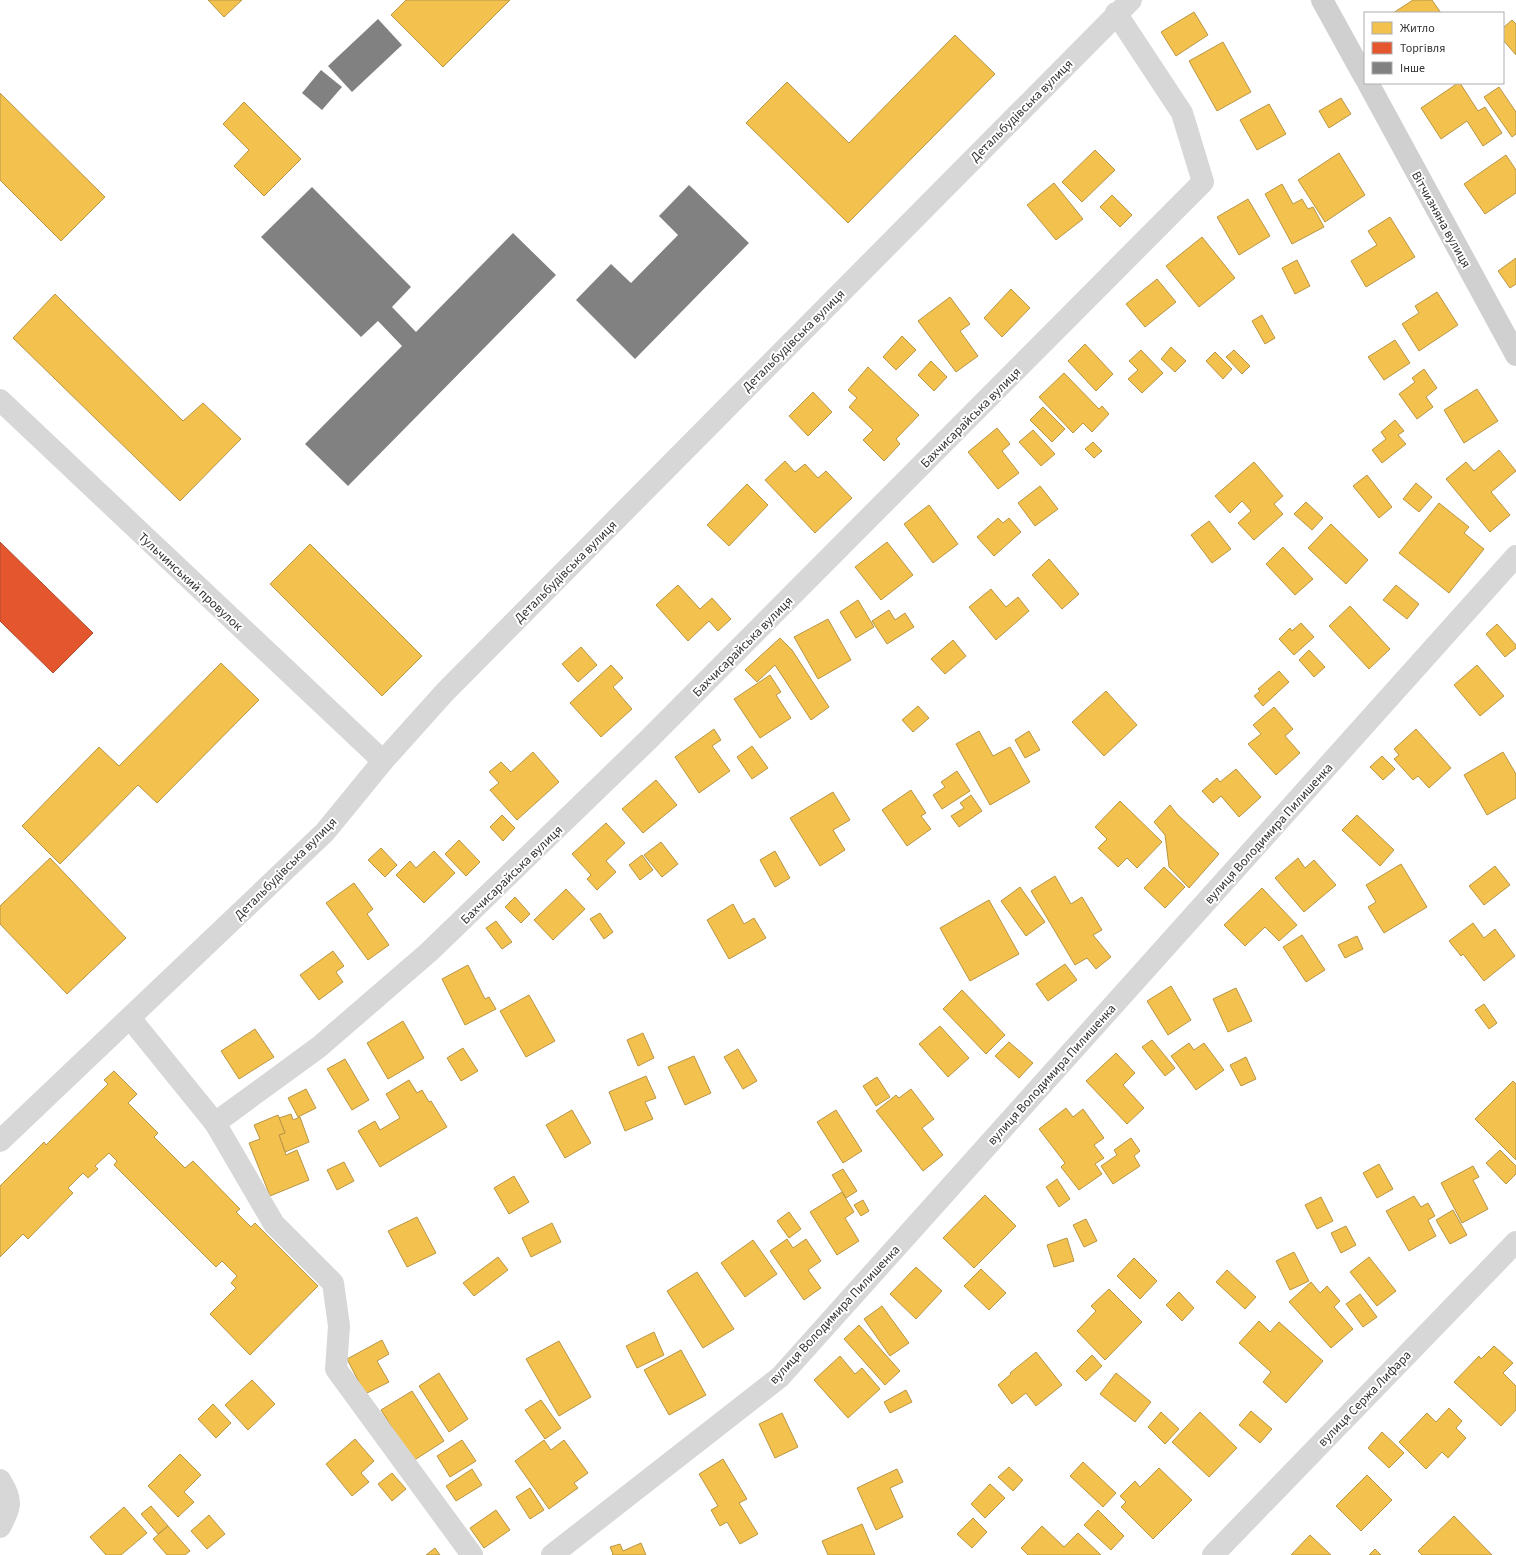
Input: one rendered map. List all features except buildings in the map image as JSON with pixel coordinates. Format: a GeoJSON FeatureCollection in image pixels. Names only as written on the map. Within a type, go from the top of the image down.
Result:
{"type":"FeatureCollection","features":[{"type":"Feature","properties":{"kind":"street"},"geometry":{"type":"LineString","coordinates":[[1322,0],[1364,76]]}},
{"type":"Feature","properties":{"kind":"street","name":"Детальбудівська вулиця"},"geometry":{"type":"LineString","coordinates":[[0,1141],[325,832],[383,761],[445,692],[1123,7]]}},
{"type":"Feature","properties":{"kind":"street","name":"Бахчисарайська вулиця"},"geometry":{"type":"LineString","coordinates":[[216,1123],[319,1048],[429,952],[654,735],[1203,182],[1182,113],[1123,7]]}},
{"type":"Feature","properties":{"kind":"street","name":"Вітчизняна вулиця"},"geometry":{"type":"LineString","coordinates":[[1369,84],[1516,355]]}},
{"type":"Feature","properties":{"kind":"street","name":"Тульчинський провулок"},"geometry":{"type":"LineString","coordinates":[[0,400],[383,761]]}},
{"type":"Feature","properties":{"kind":"street","name":"вулиця Володимира Пилишенка"},"geometry":{"type":"LineString","coordinates":[[552,1555],[780,1377],[1516,556]]}},
{"type":"Feature","properties":{"kind":"street"},"geometry":{"type":"LineString","coordinates":[[130,1018],[216,1123],[274,1224],[333,1283],[339,1326],[336,1369],[472,1555]]}},
{"type":"Feature","properties":{"kind":"street","name":"вулиця Сержа Лифара"},"geometry":{"type":"LineString","coordinates":[[1212,1555],[1516,1242]]}},
{"type":"Feature","properties":{"kind":"street"},"geometry":{"type":"LineString","coordinates":[[0,1480],[7,1491],[10,1508],[0,1527]]}}]}
